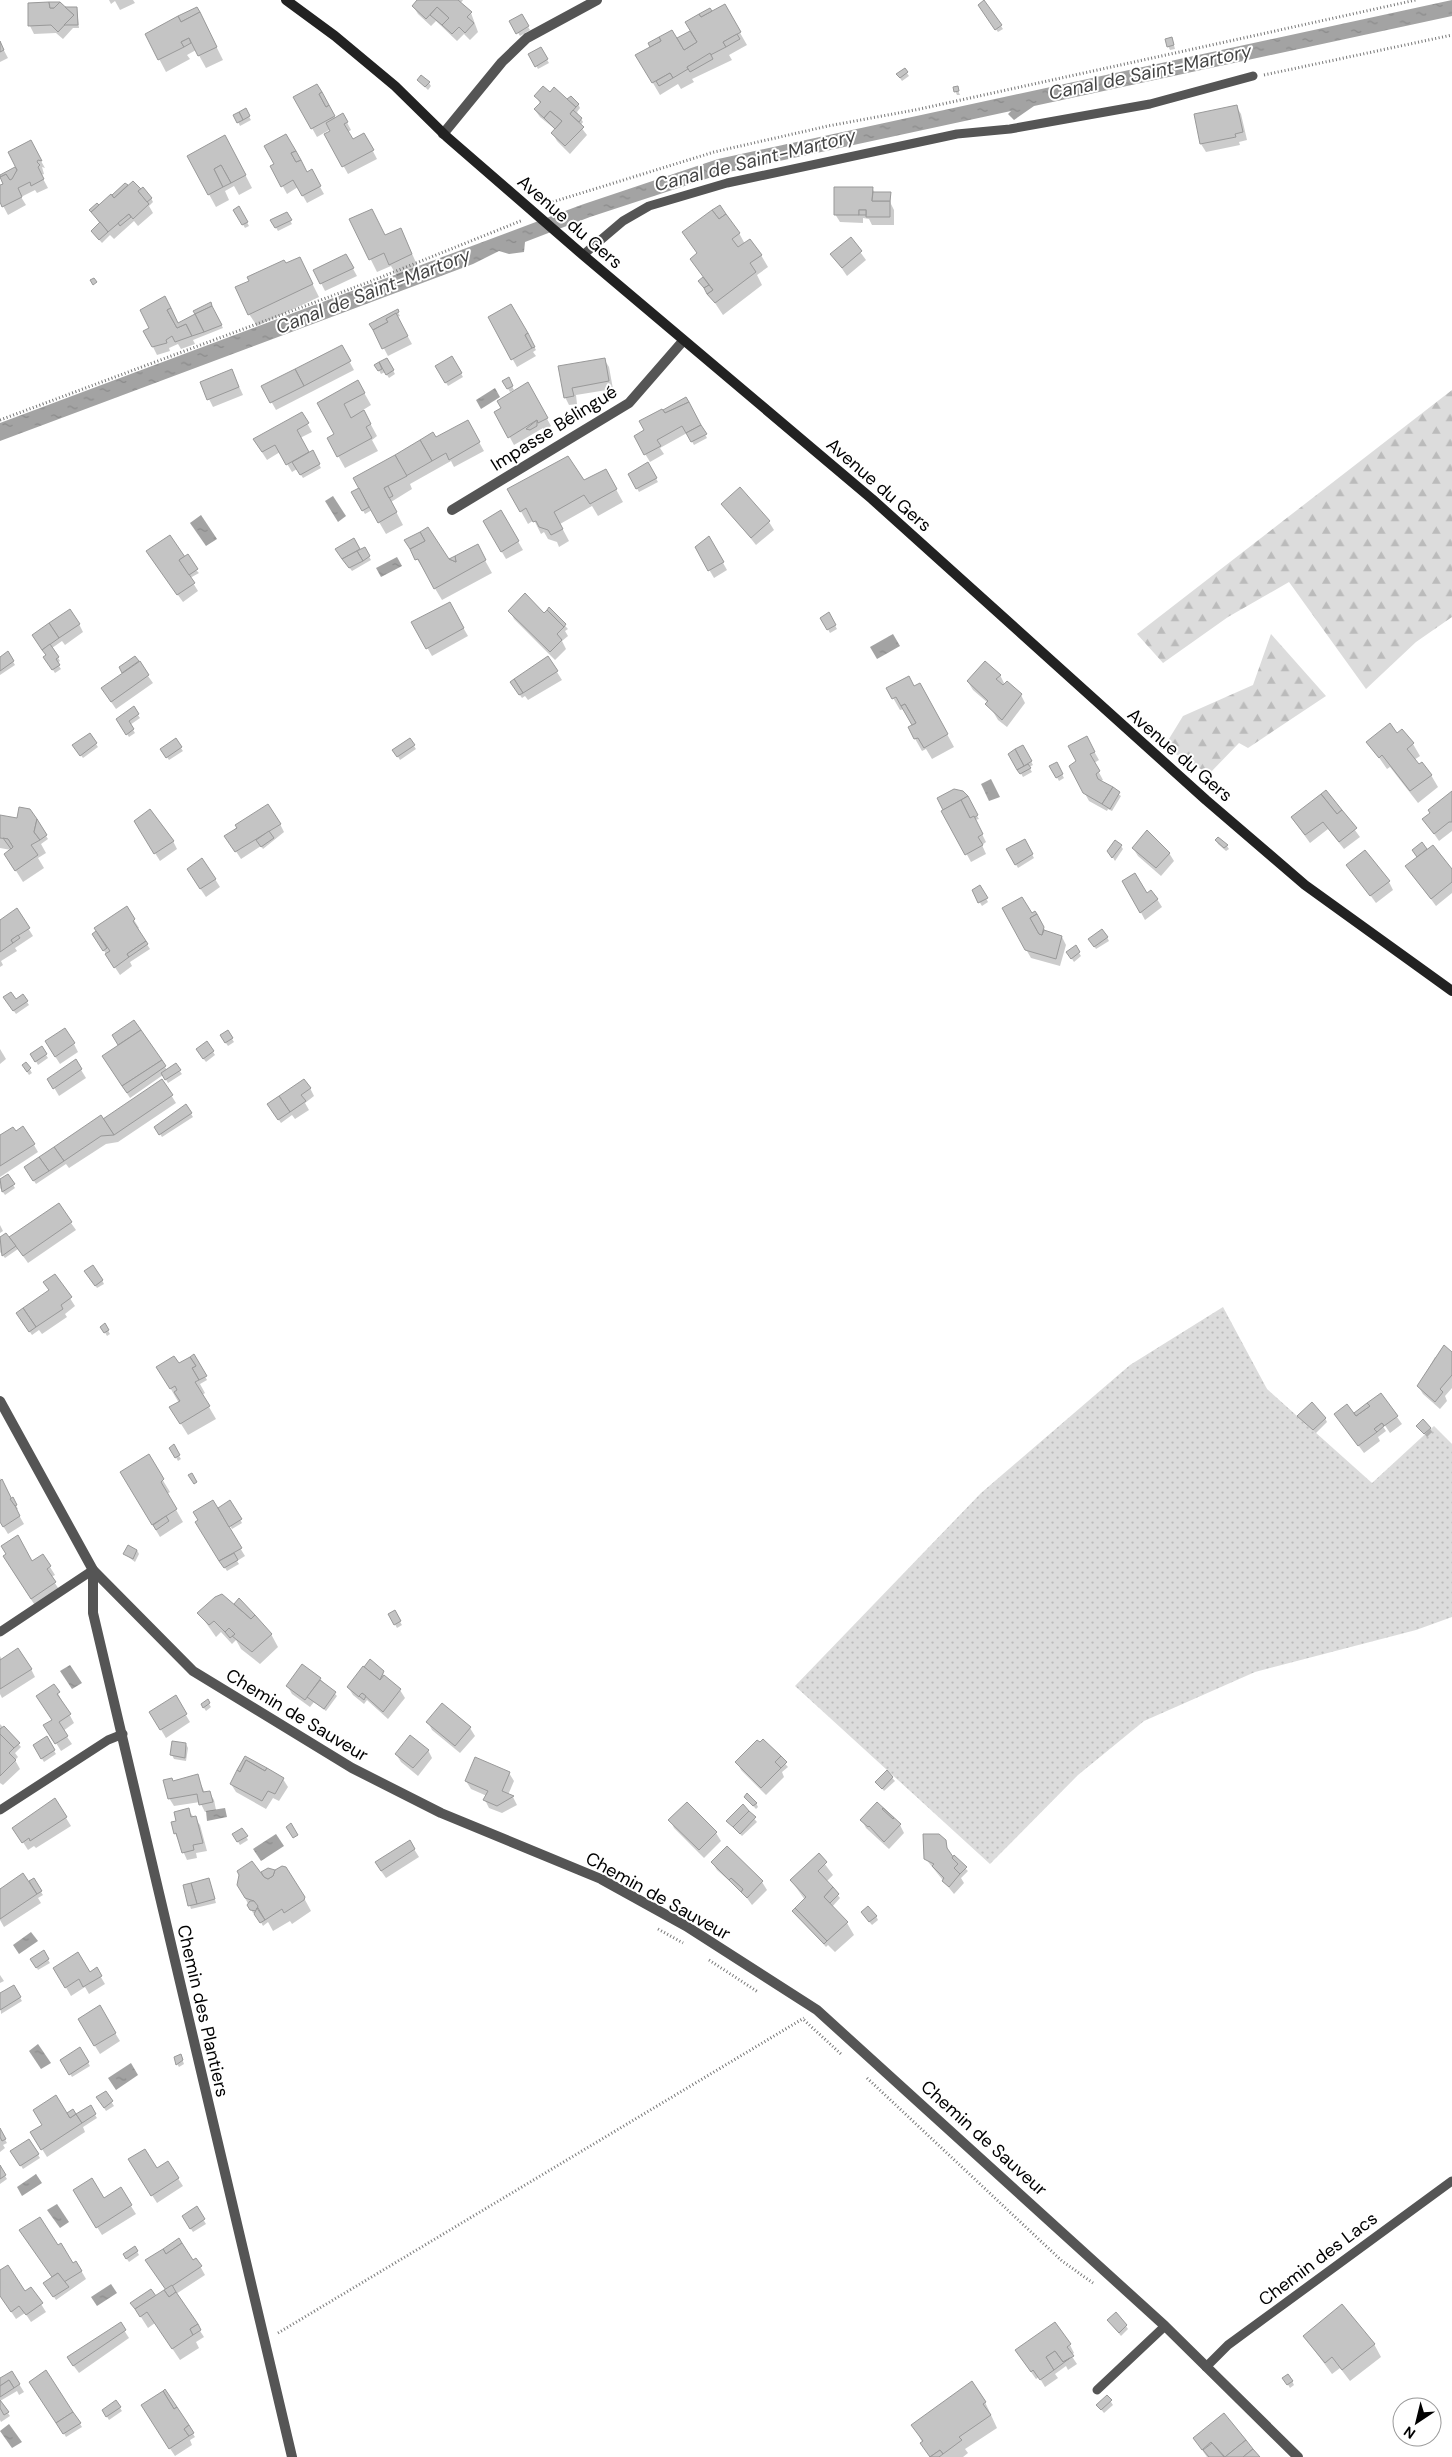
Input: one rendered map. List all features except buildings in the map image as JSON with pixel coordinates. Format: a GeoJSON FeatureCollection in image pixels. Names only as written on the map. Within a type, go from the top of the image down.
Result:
{"type":"FeatureCollection","features":[{"type":"Feature","properties":{"kind":"main road","name":"Avenue du Gers"},"geometry":{"type":"LineString","coordinates":[[286,0],[335,36],[395,86],[444,134],[583,255],[872,499],[1067,677],[1298,879],[1452,991]]}},
{"type":"Feature","properties":{"kind":"street"},"geometry":{"type":"LineString","coordinates":[[444,134],[502,62],[527,38],[597,0]]}},
{"type":"Feature","properties":{"kind":"street","name":"Impasse Bélingué"},"geometry":{"type":"LineString","coordinates":[[452,510],[629,403],[683,341]]}},
{"type":"Feature","properties":{"kind":"street","name":"Chemin de Sauveur"},"geometry":{"type":"LineString","coordinates":[[0,1401],[93,1570],[192,1671],[352,1768],[441,1813],[601,1879],[686,1926],[817,2010],[1165,2326],[1298,2457]]}},
{"type":"Feature","properties":{"kind":"street","name":"Chemin des Plantiers"},"geometry":{"type":"LineString","coordinates":[[93,1570],[93,1613],[292,2457]]}},
{"type":"Feature","properties":{"kind":"lane"},"geometry":{"type":"LineString","coordinates":[[583,255],[624,221],[649,206],[727,183],[957,134],[1010,129],[1150,104],[1253,76]]}},
{"type":"Feature","properties":{"kind":"lane"},"geometry":{"type":"LineString","coordinates":[[0,1632],[93,1570]]}},
{"type":"Feature","properties":{"kind":"lane"},"geometry":{"type":"LineString","coordinates":[[0,1810],[108,1740],[123,1734]]}},
{"type":"Feature","properties":{"kind":"lane","name":"Chemin des Lacs"},"geometry":{"type":"LineString","coordinates":[[1206,2367],[1228,2346],[1452,2181]]}},
{"type":"Feature","properties":{"kind":"lane"},"geometry":{"type":"LineString","coordinates":[[1097,2390],[1165,2326]]}},
{"type":"Feature","properties":{"kind":"path"},"geometry":{"type":"LineString","coordinates":[[1253,76],[1452,35]]}},
{"type":"Feature","properties":{"kind":"path"},"geometry":{"type":"LineString","coordinates":[[656,1928],[690,1948]]}},
{"type":"Feature","properties":{"kind":"path"},"geometry":{"type":"LineString","coordinates":[[704,1957],[764,1995]]}},
{"type":"Feature","properties":{"kind":"path"},"geometry":{"type":"LineString","coordinates":[[264,2341],[817,2010]]}},
{"type":"Feature","properties":{"kind":"path"},"geometry":{"type":"LineString","coordinates":[[794,2014],[848,2060]]}},
{"type":"Feature","properties":{"kind":"path"},"geometry":{"type":"LineString","coordinates":[[862,2074],[1062,2261],[1099,2286]]}},
{"type":"Feature","properties":{"kind":"green space"},"geometry":{"type":"Polygon","coordinates":[[[1452,390],[1452,617],[1416,642],[1366,689],[1289,582],[1228,617],[1163,663],[1137,634],[1452,390]]]}},
{"type":"Feature","properties":{"kind":"green space"},"geometry":{"type":"Polygon","coordinates":[[[1271,634],[1326,696],[1248,748],[1239,743],[1209,774],[1164,747],[1183,716],[1253,685],[1271,634]]]}},
{"type":"Feature","properties":{"kind":"green space"},"geometry":{"type":"Polygon","coordinates":[[[1223,1307],[1267,1389],[1372,1483],[1434,1426],[1452,1444],[1452,1617],[1416,1630],[1255,1672],[1144,1721],[1078,1775],[990,1864],[795,1686],[981,1493],[1130,1365],[1223,1307]]]}},
{"type":"Feature","properties":{"kind":"water","name":"Canal de Saint-Martory"},"geometry":{"type":"Polygon","coordinates":[[[1452,0],[1452,16],[1034,106],[1014,120],[1008,114],[1011,111],[724,173],[590,217],[525,242],[524,252],[509,254],[499,251],[473,264],[0,441],[0,423],[581,205],[718,159],[1452,0]]]}},
{"type":"Feature","properties":{"kind":"water"},"geometry":{"type":"Polygon","coordinates":[[[495,388],[500,397],[481,409],[476,400],[495,388]]]}},
{"type":"Feature","properties":{"kind":"water"},"geometry":{"type":"Polygon","coordinates":[[[333,496],[346,516],[338,522],[325,501],[333,496]]]}},
{"type":"Feature","properties":{"kind":"water"},"geometry":{"type":"Polygon","coordinates":[[[201,515],[217,539],[206,546],[190,523],[201,515]]]}},
{"type":"Feature","properties":{"kind":"water"},"geometry":{"type":"Polygon","coordinates":[[[397,557],[402,566],[381,577],[376,568],[397,557]]]}},
{"type":"Feature","properties":{"kind":"water"},"geometry":{"type":"Polygon","coordinates":[[[893,634],[900,646],[877,659],[870,647],[893,634]]]}},
{"type":"Feature","properties":{"kind":"water"},"geometry":{"type":"Polygon","coordinates":[[[991,779],[1000,797],[989,801],[981,784],[991,779]]]}},
{"type":"Feature","properties":{"kind":"water"},"geometry":{"type":"Polygon","coordinates":[[[70,1665],[82,1683],[72,1689],[60,1671],[70,1665]]]}},
{"type":"Feature","properties":{"kind":"water"},"geometry":{"type":"Polygon","coordinates":[[[225,1808],[227,1817],[207,1821],[206,1811],[225,1808]]]}},
{"type":"Feature","properties":{"kind":"water"},"geometry":{"type":"Polygon","coordinates":[[[276,1834],[284,1846],[261,1861],[253,1849],[276,1834]]]}},
{"type":"Feature","properties":{"kind":"water"},"geometry":{"type":"Polygon","coordinates":[[[31,1932],[38,1941],[19,1954],[13,1945],[31,1932]]]}},
{"type":"Feature","properties":{"kind":"water"},"geometry":{"type":"Polygon","coordinates":[[[38,2044],[51,2063],[41,2069],[29,2051],[38,2044]]]}},
{"type":"Feature","properties":{"kind":"water"},"geometry":{"type":"Polygon","coordinates":[[[131,2063],[138,2075],[116,2090],[108,2078],[131,2063]]]}},
{"type":"Feature","properties":{"kind":"water"},"geometry":{"type":"Polygon","coordinates":[[[36,2174],[42,2183],[22,2196],[17,2187],[36,2174]]]}},
{"type":"Feature","properties":{"kind":"water"},"geometry":{"type":"Polygon","coordinates":[[[57,2204],[69,2222],[60,2228],[47,2210],[57,2204]]]}},
{"type":"Feature","properties":{"kind":"water"},"geometry":{"type":"Polygon","coordinates":[[[111,2284],[117,2293],[97,2306],[91,2297],[111,2284]]]}},
{"type":"Feature","properties":{"kind":"water"},"geometry":{"type":"Polygon","coordinates":[[[9,2424],[22,2442],[12,2448],[0,2431],[9,2424]]]}}]}
